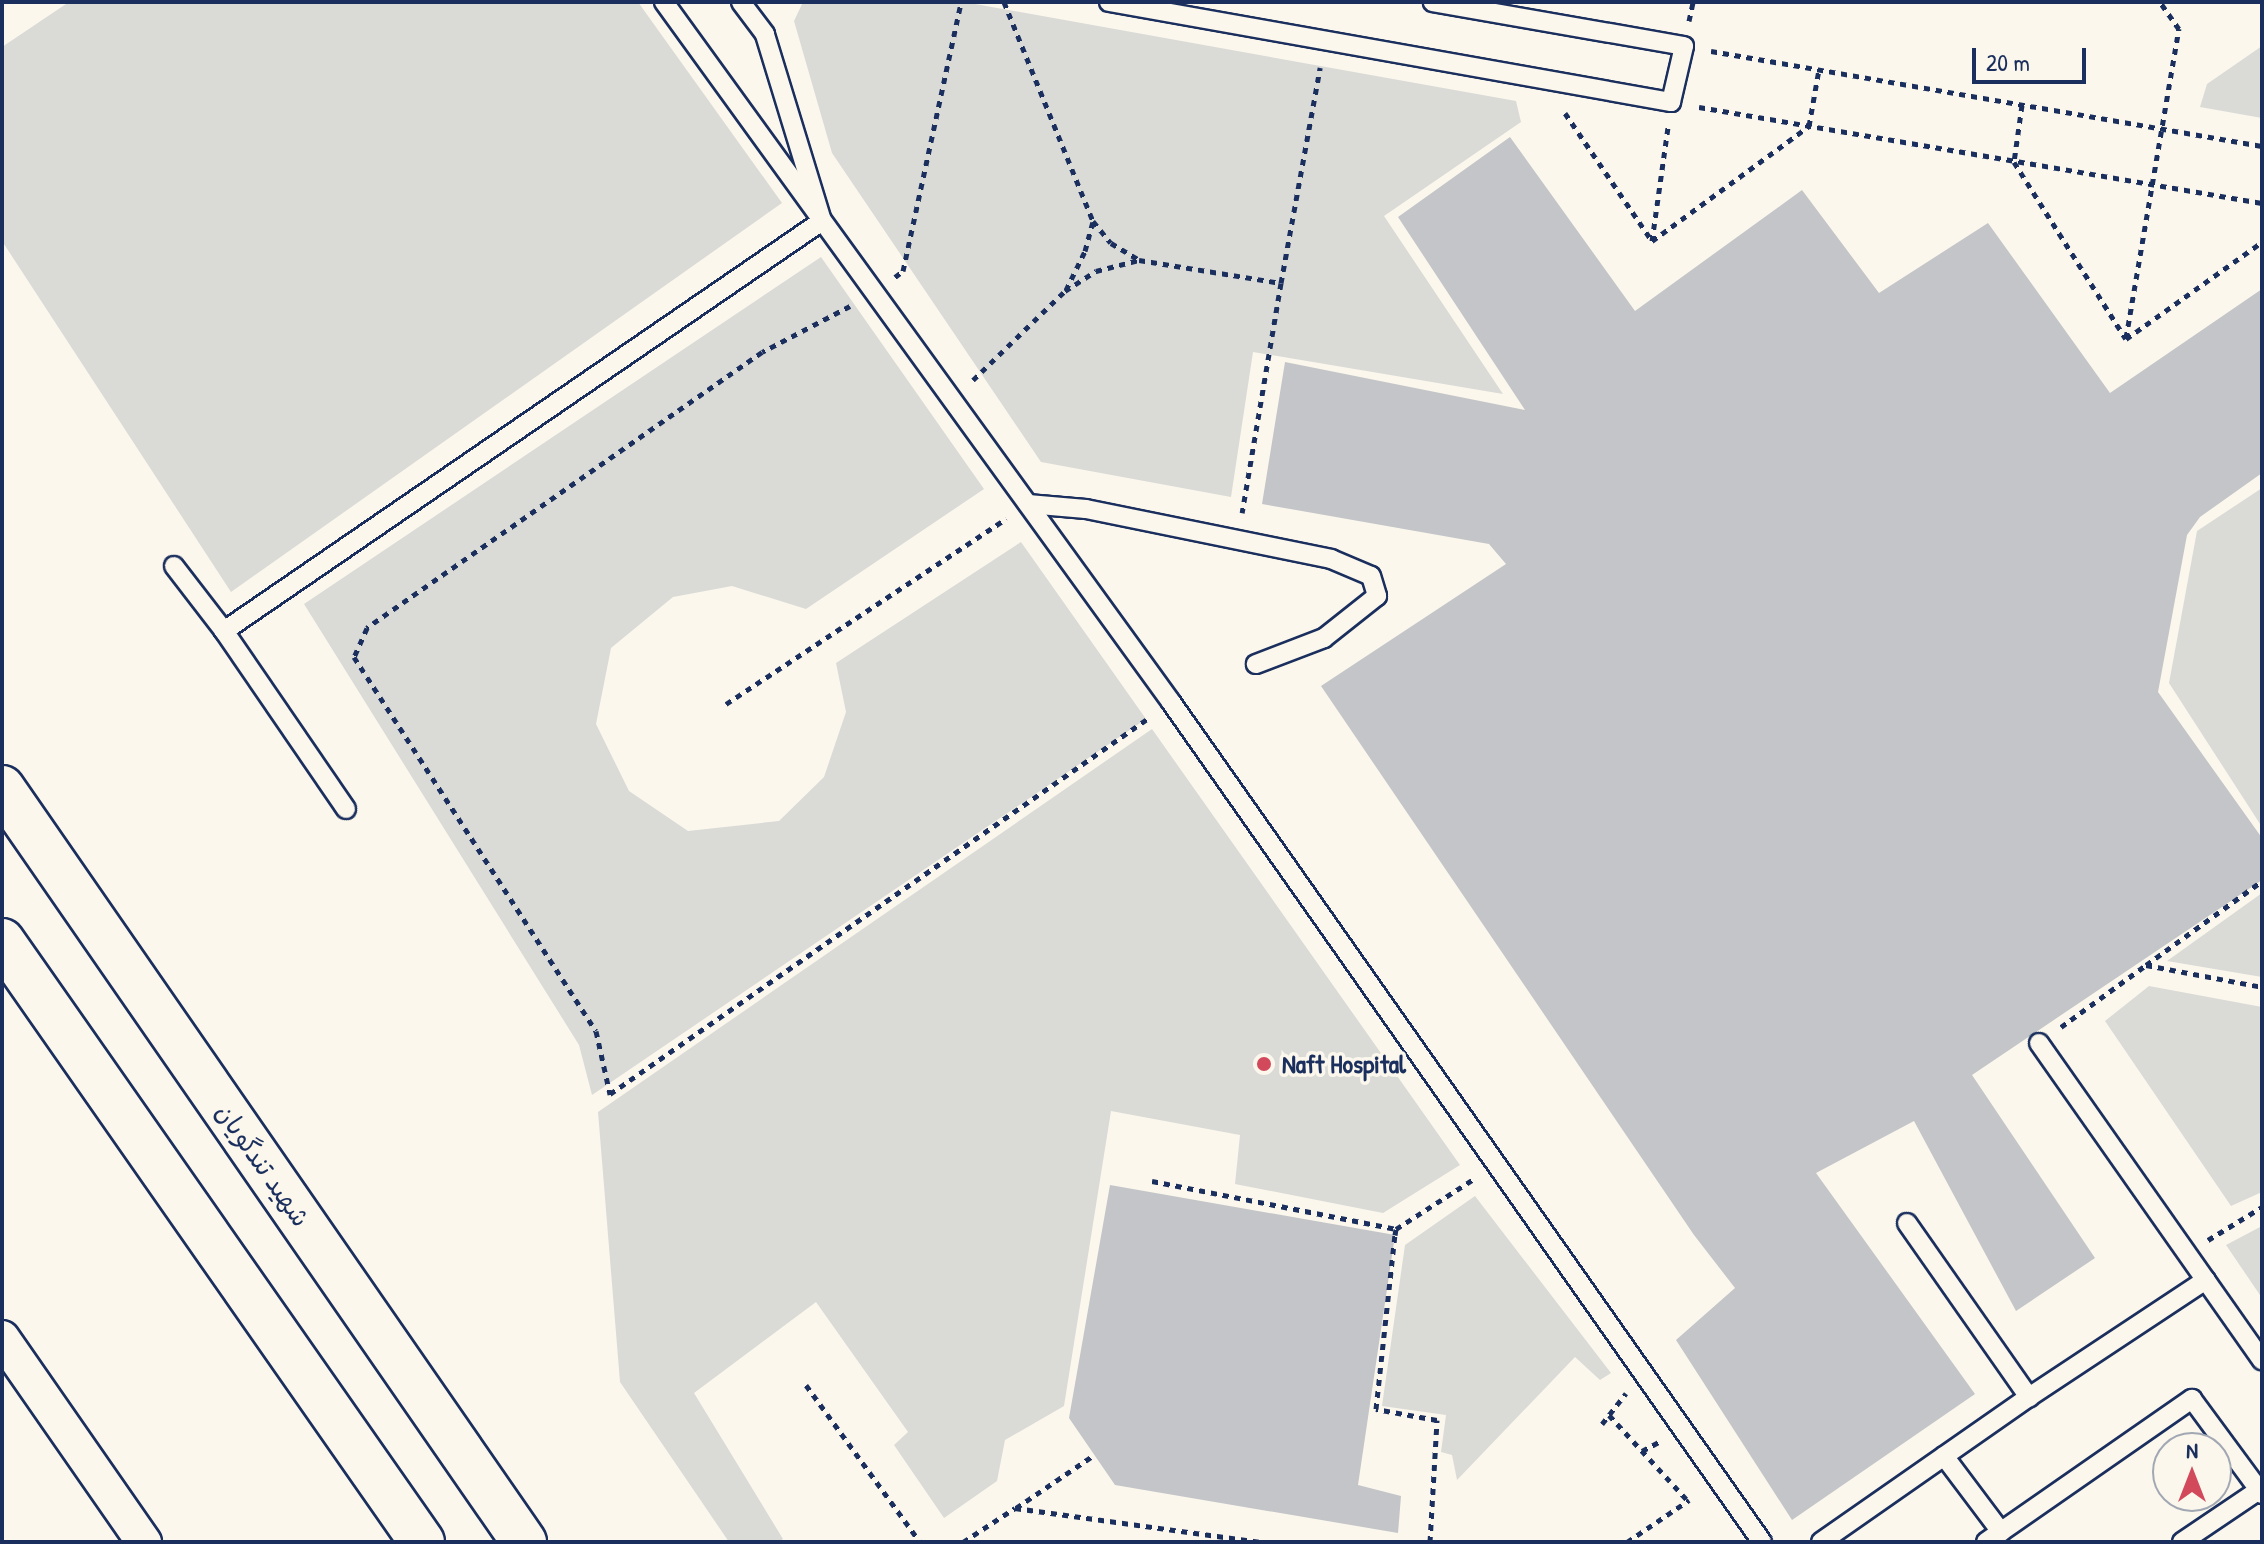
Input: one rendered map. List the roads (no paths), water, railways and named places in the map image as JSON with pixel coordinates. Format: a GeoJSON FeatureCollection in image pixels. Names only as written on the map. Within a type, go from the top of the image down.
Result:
{"type":"FeatureCollection","features":[{"type":"Feature","properties":{"kind":"main road","name":"شهید تندگویان"},"geometry":{"type":"LineString","coordinates":[[2,788],[524,1542]]}},
{"type":"Feature","properties":{"kind":"main road"},"geometry":{"type":"LineString","coordinates":[[2,941],[422,1542]]}},
{"type":"Feature","properties":{"kind":"street"},"geometry":{"type":"LineString","coordinates":[[2,1338],[144,1542]]}},
{"type":"Feature","properties":{"kind":"lane"},"geometry":{"type":"LineString","coordinates":[[664,2],[1171,702],[1762,1542]]}},
{"type":"Feature","properties":{"kind":"lane"},"geometry":{"type":"LineString","coordinates":[[741,2],[765,34],[822,221]]}},
{"type":"Feature","properties":{"kind":"lane"},"geometry":{"type":"LineString","coordinates":[[1109,2],[1671,102],[1684,46],[1433,2]]}},
{"type":"Feature","properties":{"kind":"lane"},"geometry":{"type":"LineString","coordinates":[[224,631],[822,221]]}},
{"type":"Feature","properties":{"kind":"lane"},"geometry":{"type":"LineString","coordinates":[[1028,504],[1086,509],[1331,559],[1371,576],[1377,596],[1324,638],[1256,664]]}},
{"type":"Feature","properties":{"kind":"lane"},"geometry":{"type":"LineString","coordinates":[[174,566],[224,631],[346,809]]}},
{"type":"Feature","properties":{"kind":"lane"},"geometry":{"type":"LineString","coordinates":[[2039,1043],[2262,1360]]}},
{"type":"Feature","properties":{"kind":"lane"},"geometry":{"type":"LineString","coordinates":[[1907,1223],[2029,1397]]}},
{"type":"Feature","properties":{"kind":"lane"},"geometry":{"type":"LineString","coordinates":[[1821,1542],[2029,1397],[2206,1280]]}},
{"type":"Feature","properties":{"kind":"lane"},"geometry":{"type":"LineString","coordinates":[[1944,1456],[1993,1537],[2192,1399],[2261,1491],[2182,1542]]}},
{"type":"Feature","properties":{"kind":"place","name":"Naft Hospital"},"geometry":{"type":"Point","coordinates":[1264,1064]}}]}
